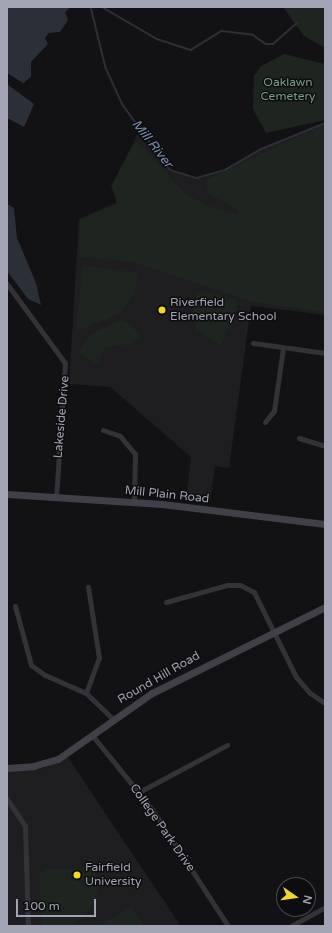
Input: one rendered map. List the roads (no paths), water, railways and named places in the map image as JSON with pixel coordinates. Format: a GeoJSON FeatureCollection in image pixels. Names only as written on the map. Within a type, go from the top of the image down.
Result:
{"type":"FeatureCollection","features":[{"type":"Feature","properties":{"kind":"main road","name":"Mill Plain Road"},"geometry":{"type":"LineString","coordinates":[[7,494],[134,502],[325,524]]}},
{"type":"Feature","properties":{"kind":"main road","name":"Round Hill Road"},"geometry":{"type":"LineString","coordinates":[[7,768],[50,762],[92,735],[112,718],[197,668],[325,607]]}},
{"type":"Feature","properties":{"kind":"street","name":"Lakeside Drive"},"geometry":{"type":"LineString","coordinates":[[7,284],[65,363],[56,497]]}},
{"type":"Feature","properties":{"kind":"street"},"geometry":{"type":"LineString","coordinates":[[253,343],[325,353]]}},
{"type":"Feature","properties":{"kind":"street"},"geometry":{"type":"LineString","coordinates":[[265,422],[274,411],[283,348]]}},
{"type":"Feature","properties":{"kind":"street"},"geometry":{"type":"LineString","coordinates":[[103,430],[120,436],[135,454],[134,502]]}},
{"type":"Feature","properties":{"kind":"street"},"geometry":{"type":"LineString","coordinates":[[299,438],[325,446]]}},
{"type":"Feature","properties":{"kind":"street"},"geometry":{"type":"LineString","coordinates":[[166,602],[227,585],[240,585],[259,598],[301,683],[325,703]]}},
{"type":"Feature","properties":{"kind":"street"},"geometry":{"type":"LineString","coordinates":[[86,693],[99,658],[88,587]]}},
{"type":"Feature","properties":{"kind":"street"},"geometry":{"type":"LineString","coordinates":[[15,606],[29,662],[45,675],[86,693],[112,718]]}},
{"type":"Feature","properties":{"kind":"street","name":"College Park Drive"},"geometry":{"type":"LineString","coordinates":[[92,735],[139,792],[228,926]]}},
{"type":"Feature","properties":{"kind":"street"},"geometry":{"type":"LineString","coordinates":[[139,792],[227,745]]}},
{"type":"Feature","properties":{"kind":"street"},"geometry":{"type":"LineString","coordinates":[[7,799],[16,807],[26,826],[28,926]]}},
{"type":"Feature","properties":{"kind":"street"},"geometry":{"type":"LineString","coordinates":[[291,926],[325,907]]}},
{"type":"Feature","properties":{"kind":"waterway","name":"Mill River"},"geometry":{"type":"LineString","coordinates":[[91,7],[106,68],[123,105],[170,170],[197,178],[225,170],[259,150],[325,123]]}},
{"type":"Feature","properties":{"kind":"waterway"},"geometry":{"type":"LineString","coordinates":[[102,7],[157,39],[191,50],[222,31],[253,35],[266,44],[273,44],[297,23]]}},
{"type":"Feature","properties":{"kind":"place","name":"Riverfield Elementary School"},"geometry":{"type":"Point","coordinates":[162,310]}},
{"type":"Feature","properties":{"kind":"place","name":"Fairfield University"},"geometry":{"type":"Point","coordinates":[77,875]}},
{"type":"Feature","properties":{"kind":"park label","name":"Oaklawn Cemetery"},"geometry":{"type":"Point","coordinates":[288,90]}}]}
